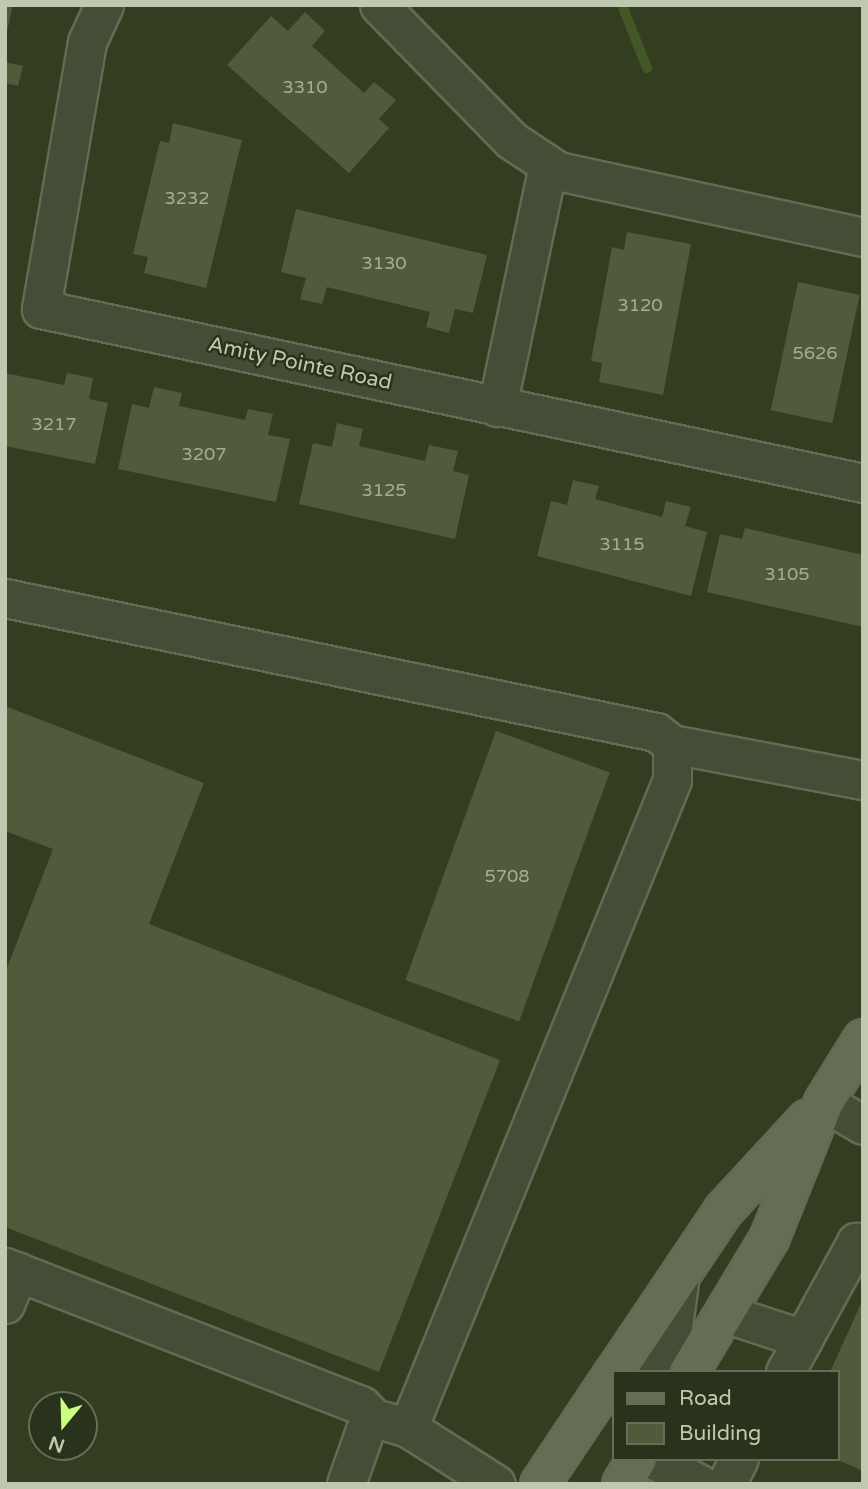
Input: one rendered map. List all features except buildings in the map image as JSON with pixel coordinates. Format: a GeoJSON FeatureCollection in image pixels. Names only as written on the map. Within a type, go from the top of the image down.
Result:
{"type":"FeatureCollection","features":[{"type":"Feature","properties":{"kind":"main road"},"geometry":{"type":"LineString","coordinates":[[690,1370],[770,1237],[824,1102],[863,1039]]}},
{"type":"Feature","properties":{"kind":"main road"},"geometry":{"type":"LineString","coordinates":[[616,1370],[723,1211],[824,1102]]}},
{"type":"Feature","properties":{"kind":"main road"},"geometry":{"type":"LineString","coordinates":[[540,1484],[612,1376]]}},
{"type":"Feature","properties":{"kind":"main road"},"geometry":{"type":"LineString","coordinates":[[622,1484],[635,1461]]}},
{"type":"Feature","properties":{"kind":"street","name":"Amity Pointe Road"},"geometry":{"type":"LineString","coordinates":[[104,5],[87,42],[41,309],[863,483]]}},
{"type":"Feature","properties":{"kind":"street"},"geometry":{"type":"LineString","coordinates":[[379,5],[510,140],[548,165],[622,187],[863,237]]}},
{"type":"Feature","properties":{"kind":"street"},"geometry":{"type":"LineString","coordinates":[[497,407],[548,165]]}},
{"type":"Feature","properties":{"kind":"street"},"geometry":{"type":"LineString","coordinates":[[5,598],[656,732],[671,744],[863,780]]}},
{"type":"Feature","properties":{"kind":"street"},"geometry":{"type":"LineString","coordinates":[[391,1423],[672,780],[671,744]]}},
{"type":"Feature","properties":{"kind":"street"},"geometry":{"type":"LineString","coordinates":[[824,1102],[863,1125]]}},
{"type":"Feature","properties":{"kind":"street"},"geometry":{"type":"LineString","coordinates":[[786,1370],[856,1242],[863,1245]]}},
{"type":"Feature","properties":{"kind":"street"},"geometry":{"type":"LineString","coordinates":[[653,1370],[671,1340],[680,1275]]}},
{"type":"Feature","properties":{"kind":"street"},"geometry":{"type":"LineString","coordinates":[[9,1281],[361,1405],[496,1484]]}},
{"type":"Feature","properties":{"kind":"street"},"geometry":{"type":"LineString","coordinates":[[724,1313],[803,1339]]}},
{"type":"Feature","properties":{"kind":"street"},"geometry":{"type":"LineString","coordinates":[[346,1484],[365,1430],[391,1423]]}},
{"type":"Feature","properties":{"kind":"street"},"geometry":{"type":"LineString","coordinates":[[656,1461],[700,1484]]}},
{"type":"Feature","properties":{"kind":"street"},"geometry":{"type":"LineString","coordinates":[[726,1484],[738,1461]]}},
{"type":"Feature","properties":{"kind":"waterway"},"geometry":{"type":"LineString","coordinates":[[622,5],[647,68]]}}]}
